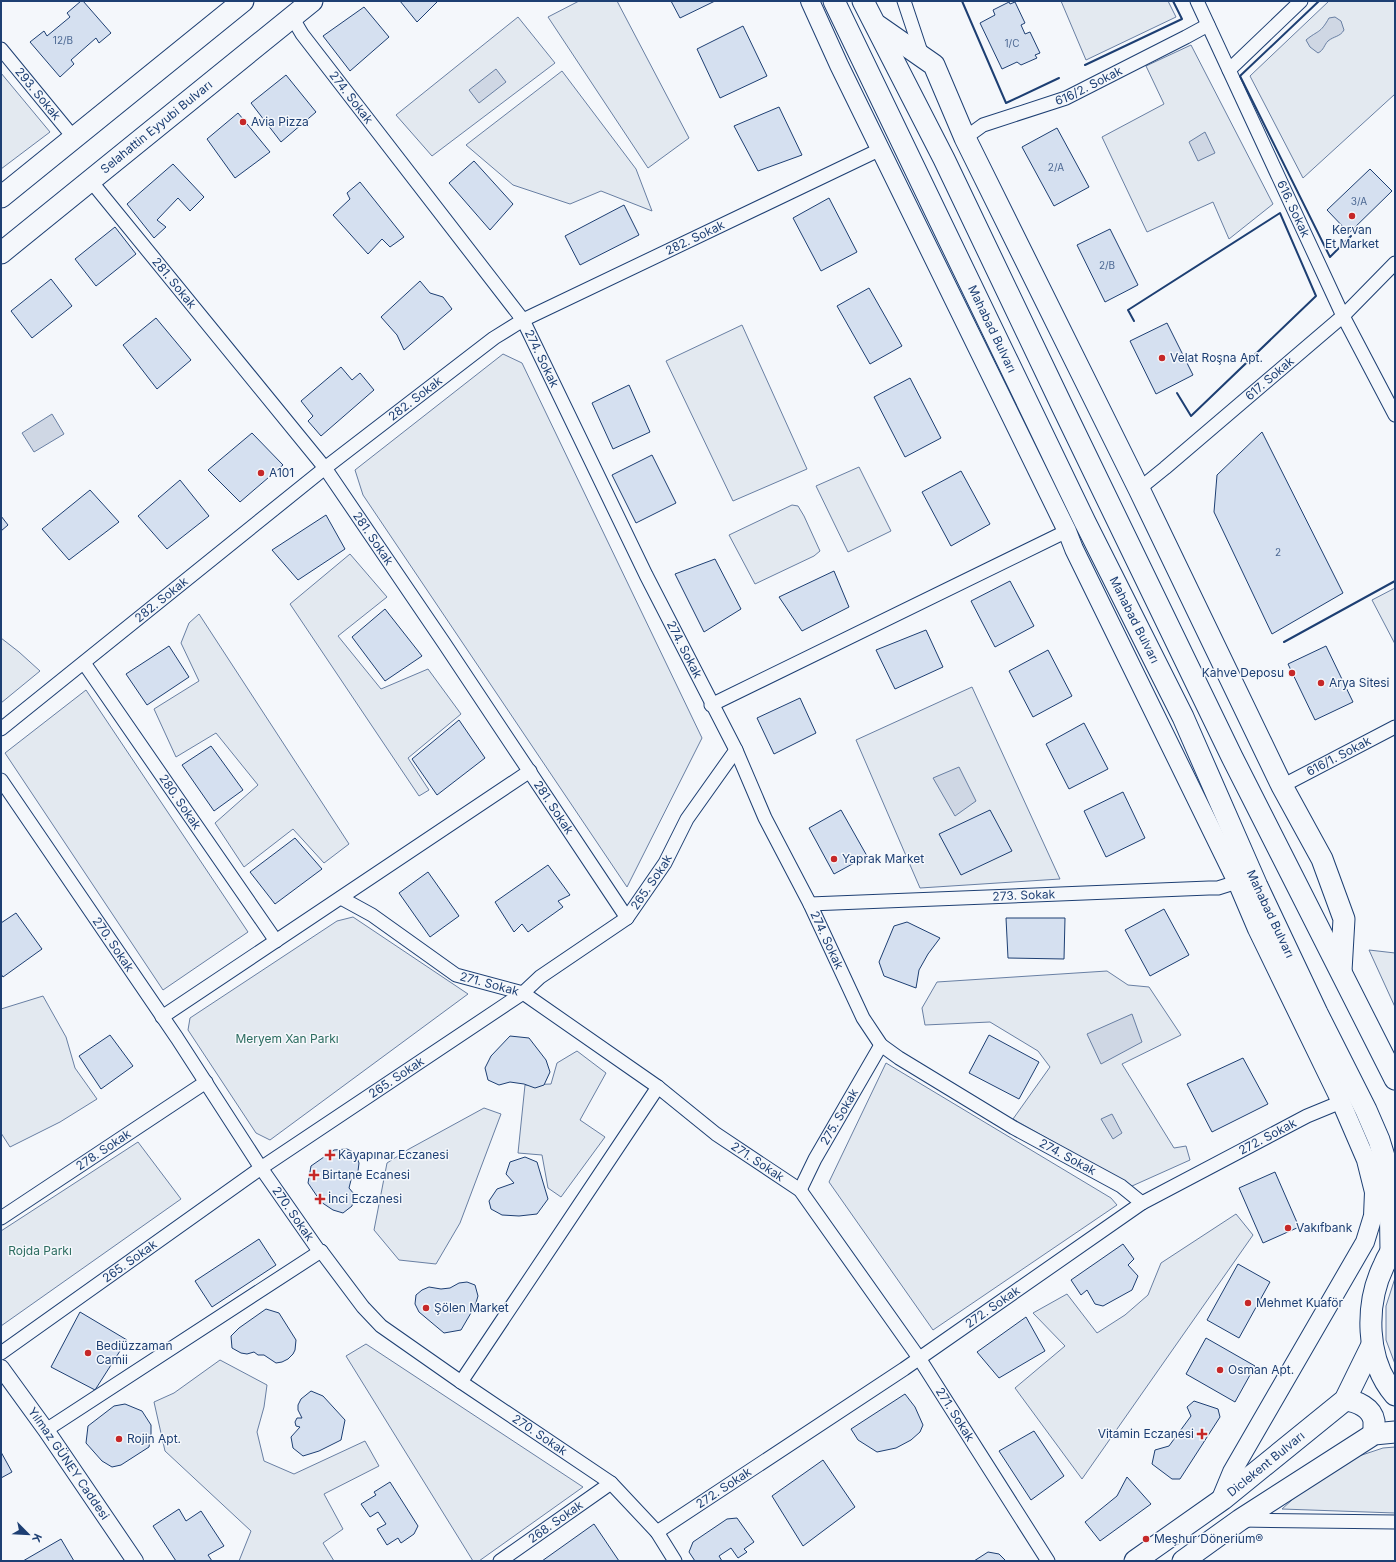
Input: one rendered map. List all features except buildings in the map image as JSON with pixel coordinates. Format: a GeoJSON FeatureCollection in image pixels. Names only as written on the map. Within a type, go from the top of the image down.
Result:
{"type":"FeatureCollection","features":[{"type":"Feature","properties":{"kind":"main road"},"geometry":{"type":"LineString","coordinates":[[1,197],[243,1]]}},
{"type":"Feature","properties":{"kind":"main road","name":"Selahattin Eyyubi Bulvarı"},"geometry":{"type":"LineString","coordinates":[[1,253],[312,1]]}},
{"type":"Feature","properties":{"kind":"main road"},"geometry":{"type":"LineString","coordinates":[[810,1],[839,65],[1237,882],[1257,929],[1341,1102],[1366,1160],[1374,1192],[1373,1216],[1366,1242],[1232,1472],[1220,1501]]}},
{"type":"Feature","properties":{"kind":"main road","name":"Mahabad Bulvarı"},"geometry":{"type":"LineString","coordinates":[[834,1],[1084,522],[1183,717],[1256,886],[1317,1013],[1366,1110],[1379,1140],[1386,1163],[1390,1184],[1393,1249]]}},
{"type":"Feature","properties":{"kind":"main road"},"geometry":{"type":"LineString","coordinates":[[863,1],[944,159],[1232,757],[1394,1075]]}},
{"type":"Feature","properties":{"kind":"main road"},"geometry":{"type":"LineString","coordinates":[[875,24],[934,65],[965,138],[1139,489],[1282,786],[1322,859],[1344,919],[1341,972]]}},
{"type":"Feature","properties":{"kind":"main road"},"geometry":{"type":"LineString","coordinates":[[1393,1249],[1376,1280],[1370,1312],[1372,1344],[1380,1369],[1395,1395]]}},
{"type":"Feature","properties":{"kind":"main road","name":"Diclekent Bulvarı"},"geometry":{"type":"LineString","coordinates":[[1135,1561],[1220,1501],[1345,1400],[1372,1344]]}},
{"type":"Feature","properties":{"kind":"main road"},"geometry":{"type":"LineString","coordinates":[[1345,1400],[1357,1403],[1367,1409],[1374,1420],[1374,1434]]}},
{"type":"Feature","properties":{"kind":"main road"},"geometry":{"type":"LineString","coordinates":[[1183,1561],[1240,1520],[1374,1434],[1395,1432]]}},
{"type":"Feature","properties":{"kind":"street"},"geometry":{"type":"LineString","coordinates":[[904,1],[923,58]]}},
{"type":"Feature","properties":{"kind":"street","name":"616. Sokak"},"geometry":{"type":"LineString","coordinates":[[1197,1],[1343,316],[1395,415]]}},
{"type":"Feature","properties":{"kind":"street"},"geometry":{"type":"LineString","coordinates":[[1229,70],[1301,1]]}},
{"type":"Feature","properties":{"kind":"street","name":"274. Sokak"},"geometry":{"type":"LineString","coordinates":[[292,17],[307,40],[523,320],[632,548],[736,750],[765,818],[810,904],[863,1018],[881,1045],[899,1058],[1014,1128],[1121,1186],[1142,1204]]}},
{"type":"Feature","properties":{"kind":"street","name":"616/2. Sokak"},"geometry":{"type":"LineString","coordinates":[[965,138],[983,125],[1066,98],[1208,25]]}},
{"type":"Feature","properties":{"kind":"street","name":"293. Sokak"},"geometry":{"type":"LineString","coordinates":[[1,50],[74,138]]}},
{"type":"Feature","properties":{"kind":"street","name":"282. Sokak"},"geometry":{"type":"LineString","coordinates":[[1,729],[325,468],[494,338],[523,320],[881,149]]}},
{"type":"Feature","properties":{"kind":"street","name":"281. Sokak"},"geometry":{"type":"LineString","coordinates":[[90,180],[325,468],[530,771],[627,918]]}},
{"type":"Feature","properties":{"kind":"street","name":"617. Sokak"},"geometry":{"type":"LineString","coordinates":[[1139,489],[1343,316],[1395,263]]}},
{"type":"Feature","properties":{"kind":"street"},"geometry":{"type":"LineString","coordinates":[[711,704],[1067,531]]}},
{"type":"Feature","properties":{"kind":"street","name":"280. Sokak"},"geometry":{"type":"LineString","coordinates":[[84,663],[276,941]]}},
{"type":"Feature","properties":{"kind":"street","name":"616/1. Sokak"},"geometry":{"type":"LineString","coordinates":[[1282,786],[1395,727]]}},
{"type":"Feature","properties":{"kind":"street","name":"265. Sokak"},"geometry":{"type":"LineString","coordinates":[[1,1353],[261,1168],[523,993],[540,977],[627,918],[665,863],[687,819],[736,750]]}},
{"type":"Feature","properties":{"kind":"street"},"geometry":{"type":"LineString","coordinates":[[162,1017],[530,771]]}},
{"type":"Feature","properties":{"kind":"street","name":"270. Sokak"},"geometry":{"type":"LineString","coordinates":[[1,780],[206,1082],[261,1168],[319,1251],[321,1251],[363,1307],[381,1326],[611,1483],[657,1532],[675,1561]]}},
{"type":"Feature","properties":{"kind":"street","name":"273. Sokak"},"geometry":{"type":"LineString","coordinates":[[810,904],[1213,888],[1237,882]]}},
{"type":"Feature","properties":{"kind":"street","name":"271. Sokak"},"geometry":{"type":"LineString","coordinates":[[341,898],[372,915],[456,975],[523,993],[658,1087],[716,1134],[800,1190],[919,1358],[1048,1561]]}},
{"type":"Feature","properties":{"kind":"street","name":"275. Sokak"},"geometry":{"type":"LineString","coordinates":[[800,1190],[815,1159],[881,1045]]}},
{"type":"Feature","properties":{"kind":"street","name":"278. Sokak"},"geometry":{"type":"LineString","coordinates":[[1,1218],[206,1082]]}},
{"type":"Feature","properties":{"kind":"street"},"geometry":{"type":"LineString","coordinates":[[461,1382],[658,1087]]}},
{"type":"Feature","properties":{"kind":"street","name":"272. Sokak"},"geometry":{"type":"LineString","coordinates":[[657,1532],[919,1358],[1142,1204],[1307,1116],[1341,1102]]}},
{"type":"Feature","properties":{"kind":"street"},"geometry":{"type":"LineString","coordinates":[[46,1430],[321,1251]]}},
{"type":"Feature","properties":{"kind":"street","name":"Yılmaz GÜNEY Caddesi"},"geometry":{"type":"LineString","coordinates":[[1,1368],[46,1430],[135,1561]]}},
{"type":"Feature","properties":{"kind":"street","name":"268. Sokak"},"geometry":{"type":"LineString","coordinates":[[500,1561],[611,1483]]}},
{"type":"Feature","properties":{"kind":"street"},"geometry":{"type":"LineString","coordinates":[[1240,1520],[1395,1522]]}},
{"type":"Feature","properties":{"kind":"green space"},"geometry":{"type":"Polygon","coordinates":[[[579,1],[617,1],[689,138],[648,168],[548,17],[579,1]]]}},
{"type":"Feature","properties":{"kind":"green space"},"geometry":{"type":"Polygon","coordinates":[[[1061,1],[1168,1],[1176,17],[1086,60],[1061,1]]]}},
{"type":"Feature","properties":{"kind":"green space"},"geometry":{"type":"Polygon","coordinates":[[[1329,1],[1395,1],[1395,94],[1303,178],[1250,76],[1329,1]]]}},
{"type":"Feature","properties":{"kind":"green space"},"geometry":{"type":"Polygon","coordinates":[[[518,17],[555,63],[432,156],[396,115],[518,17]]]}},
{"type":"Feature","properties":{"kind":"green space"},"geometry":{"type":"Polygon","coordinates":[[[1191,45],[1273,204],[1229,239],[1213,202],[1147,232],[1102,137],[1164,104],[1146,66],[1191,45]]]}},
{"type":"Feature","properties":{"kind":"green space"},"geometry":{"type":"Polygon","coordinates":[[[562,71],[636,169],[652,211],[601,191],[570,204],[513,185],[466,145],[562,71]]]}},
{"type":"Feature","properties":{"kind":"green space"},"geometry":{"type":"Polygon","coordinates":[[[1,73],[50,132],[1,169],[1,73]]]}},
{"type":"Feature","properties":{"kind":"green space"},"geometry":{"type":"Polygon","coordinates":[[[742,325],[807,469],[733,501],[666,361],[742,325]]]}},
{"type":"Feature","properties":{"kind":"green space"},"geometry":{"type":"Polygon","coordinates":[[[503,354],[522,363],[702,738],[627,887],[363,495],[355,470],[503,354]]]}},
{"type":"Feature","properties":{"kind":"green space"},"geometry":{"type":"Polygon","coordinates":[[[859,467],[891,531],[848,552],[816,486],[859,467]]]}},
{"type":"Feature","properties":{"kind":"green space"},"geometry":{"type":"Polygon","coordinates":[[[792,505],[798,506],[820,551],[814,556],[755,584],[729,535],[792,505]]]}},
{"type":"Feature","properties":{"kind":"green space"},"geometry":{"type":"Polygon","coordinates":[[[350,554],[387,597],[338,636],[381,689],[428,669],[461,714],[408,758],[429,790],[419,796],[290,604],[350,554]]]}},
{"type":"Feature","properties":{"kind":"green space"},"geometry":{"type":"Polygon","coordinates":[[[1395,588],[1395,644],[1372,600],[1395,588]]]}},
{"type":"Feature","properties":{"kind":"green space"},"geometry":{"type":"Polygon","coordinates":[[[199,614],[349,844],[324,863],[293,829],[244,867],[215,823],[258,785],[216,733],[176,757],[154,709],[199,681],[181,643],[189,623],[199,614]]]}},
{"type":"Feature","properties":{"kind":"green space"},"geometry":{"type":"Polygon","coordinates":[[[1,638],[40,671],[1,703],[1,638]]]}},
{"type":"Feature","properties":{"kind":"green space"},"geometry":{"type":"Polygon","coordinates":[[[972,687],[1060,879],[920,888],[856,740],[972,687]]]}},
{"type":"Feature","properties":{"kind":"green space"},"geometry":{"type":"Polygon","coordinates":[[[86,690],[248,932],[163,990],[5,753],[86,690]]]}},
{"type":"Feature","properties":{"kind":"green space","name":"Meryem Xan Parkı"},"geometry":{"type":"Polygon","coordinates":[[[353,917],[468,994],[270,1140],[256,1133],[188,1030],[190,1018],[337,921],[353,917]]]}},
{"type":"Feature","properties":{"kind":"green space"},"geometry":{"type":"Polygon","coordinates":[[[1369,950],[1395,953],[1395,1007],[1369,950]]]}},
{"type":"Feature","properties":{"kind":"green space"},"geometry":{"type":"Polygon","coordinates":[[[1107,971],[1128,985],[1149,987],[1181,1035],[1122,1064],[1174,1148],[1186,1146],[1190,1160],[1132,1186],[1013,1119],[1050,1067],[1038,1051],[990,1022],[925,1025],[922,1008],[937,982],[1107,971]]]}},
{"type":"Feature","properties":{"kind":"green space"},"geometry":{"type":"Polygon","coordinates":[[[43,996],[66,1037],[75,1068],[97,1099],[60,1122],[10,1147],[1,1133],[1,1009],[43,996]]]}},
{"type":"Feature","properties":{"kind":"green space"},"geometry":{"type":"Polygon","coordinates":[[[577,1051],[606,1073],[580,1120],[605,1137],[561,1197],[548,1188],[542,1155],[518,1153],[525,1085],[551,1084],[557,1063],[577,1051]]]}},
{"type":"Feature","properties":{"kind":"green space"},"geometry":{"type":"Polygon","coordinates":[[[886,1063],[1111,1198],[1117,1205],[933,1330],[829,1182],[886,1063]]]}},
{"type":"Feature","properties":{"kind":"green space"},"geometry":{"type":"Polygon","coordinates":[[[484,1108],[501,1114],[460,1223],[436,1264],[399,1260],[374,1230],[387,1163],[409,1149],[484,1108]]]}},
{"type":"Feature","properties":{"kind":"green space","name":"Rojda Parkı"},"geometry":{"type":"Polygon","coordinates":[[[138,1142],[181,1199],[1,1326],[1,1231],[138,1142]]]}},
{"type":"Feature","properties":{"kind":"green space"},"geometry":{"type":"Polygon","coordinates":[[[1236,1214],[1253,1235],[1082,1479],[1015,1388],[1065,1346],[1033,1313],[1067,1294],[1097,1333],[1125,1315],[1148,1295],[1161,1263],[1236,1214]]]}},
{"type":"Feature","properties":{"kind":"green space"},"geometry":{"type":"Polygon","coordinates":[[[1395,1278],[1395,1364],[1386,1340],[1386,1306],[1395,1278]]]}},
{"type":"Feature","properties":{"kind":"green space"},"geometry":{"type":"Polygon","coordinates":[[[366,1344],[583,1487],[479,1561],[473,1561],[346,1356],[366,1344]]]}},
{"type":"Feature","properties":{"kind":"green space"},"geometry":{"type":"Polygon","coordinates":[[[220,1360],[267,1385],[264,1407],[257,1432],[264,1461],[294,1474],[365,1441],[379,1466],[324,1494],[343,1529],[323,1543],[334,1561],[239,1561],[251,1531],[165,1451],[154,1402],[174,1393],[220,1360]]]}},
{"type":"Feature","properties":{"kind":"green space"},"geometry":{"type":"Polygon","coordinates":[[[1395,1447],[1395,1513],[1282,1509],[1303,1490],[1356,1457],[1383,1448],[1395,1447]]]}},
{"type":"Feature","properties":{"kind":"shaded area"},"geometry":{"type":"Polygon","coordinates":[[[1335,17],[1341,21],[1344,30],[1341,34],[1330,39],[1318,53],[1310,47],[1306,40],[1321,29],[1329,18],[1335,17]]]}},
{"type":"Feature","properties":{"kind":"shaded area"},"geometry":{"type":"Polygon","coordinates":[[[496,69],[506,82],[479,103],[469,90],[496,69]]]}},
{"type":"Feature","properties":{"kind":"shaded area"},"geometry":{"type":"Polygon","coordinates":[[[1205,132],[1215,153],[1198,161],[1189,142],[1205,132]]]}},
{"type":"Feature","properties":{"kind":"shaded area"},"geometry":{"type":"Polygon","coordinates":[[[52,414],[64,434],[34,452],[22,433],[52,414]]]}},
{"type":"Feature","properties":{"kind":"shaded area"},"geometry":{"type":"Polygon","coordinates":[[[959,767],[976,801],[955,816],[933,778],[959,767]]]}},
{"type":"Feature","properties":{"kind":"shaded area"},"geometry":{"type":"Polygon","coordinates":[[[1132,1014],[1142,1042],[1101,1064],[1087,1034],[1132,1014]]]}},
{"type":"Feature","properties":{"kind":"shaded area"},"geometry":{"type":"Polygon","coordinates":[[[1112,1114],[1122,1133],[1113,1139],[1101,1119],[1112,1114]]]}},
{"type":"Feature","properties":{"kind":"wall"},"geometry":{"type":"LineString","coordinates":[[962,1],[1006,103],[1059,78]]}},
{"type":"Feature","properties":{"kind":"wall"},"geometry":{"type":"LineString","coordinates":[[1085,65],[1182,19],[1173,1]]}},
{"type":"Feature","properties":{"kind":"wall"},"geometry":{"type":"LineString","coordinates":[[1319,1],[1240,76],[1330,257],[1351,236]]}},
{"type":"Feature","properties":{"kind":"wall"},"geometry":{"type":"LineString","coordinates":[[1134,321],[1128,310],[1280,213],[1316,296],[1191,416],[1177,393]]}},
{"type":"Feature","properties":{"kind":"wall"},"geometry":{"type":"LineString","coordinates":[[1284,642],[1395,581]]}},
{"type":"Feature","properties":{"kind":"place","name":"Avia Pizza"},"geometry":{"type":"Point","coordinates":[243,122]}},
{"type":"Feature","properties":{"kind":"place","name":"Kervan Et Market"},"geometry":{"type":"Point","coordinates":[1352,216]}},
{"type":"Feature","properties":{"kind":"place","name":"Velat Roşna Apt."},"geometry":{"type":"Point","coordinates":[1162,358]}},
{"type":"Feature","properties":{"kind":"place","name":"A101"},"geometry":{"type":"Point","coordinates":[261,473]}},
{"type":"Feature","properties":{"kind":"place","name":"Kahve Deposu"},"geometry":{"type":"Point","coordinates":[1292,673]}},
{"type":"Feature","properties":{"kind":"place","name":"Arya Sitesi"},"geometry":{"type":"Point","coordinates":[1321,683]}},
{"type":"Feature","properties":{"kind":"place","name":"Yaprak Market"},"geometry":{"type":"Point","coordinates":[834,859]}},
{"type":"Feature","properties":{"kind":"place","name":"Kayapınar Eczanesi"},"geometry":{"type":"Point","coordinates":[330,1155]}},
{"type":"Feature","properties":{"kind":"place","name":"Birtane Ecanesi"},"geometry":{"type":"Point","coordinates":[314,1175]}},
{"type":"Feature","properties":{"kind":"place","name":"İnci Eczanesi"},"geometry":{"type":"Point","coordinates":[320,1199]}},
{"type":"Feature","properties":{"kind":"place","name":"Vakıfbank"},"geometry":{"type":"Point","coordinates":[1288,1228]}},
{"type":"Feature","properties":{"kind":"place","name":"Mehmet Kuaför"},"geometry":{"type":"Point","coordinates":[1248,1303]}},
{"type":"Feature","properties":{"kind":"place","name":"Şölen Market"},"geometry":{"type":"Point","coordinates":[426,1308]}},
{"type":"Feature","properties":{"kind":"place","name":"Bediüzzaman Camii"},"geometry":{"type":"Point","coordinates":[88,1353]}},
{"type":"Feature","properties":{"kind":"place","name":"Osman Apt."},"geometry":{"type":"Point","coordinates":[1220,1370]}},
{"type":"Feature","properties":{"kind":"place","name":"Vitamin Eczanesi"},"geometry":{"type":"Point","coordinates":[1202,1434]}},
{"type":"Feature","properties":{"kind":"place","name":"Rojin Apt."},"geometry":{"type":"Point","coordinates":[119,1439]}},
{"type":"Feature","properties":{"kind":"place","name":"Meşhur Dönerium®"},"geometry":{"type":"Point","coordinates":[1146,1539]}}]}
